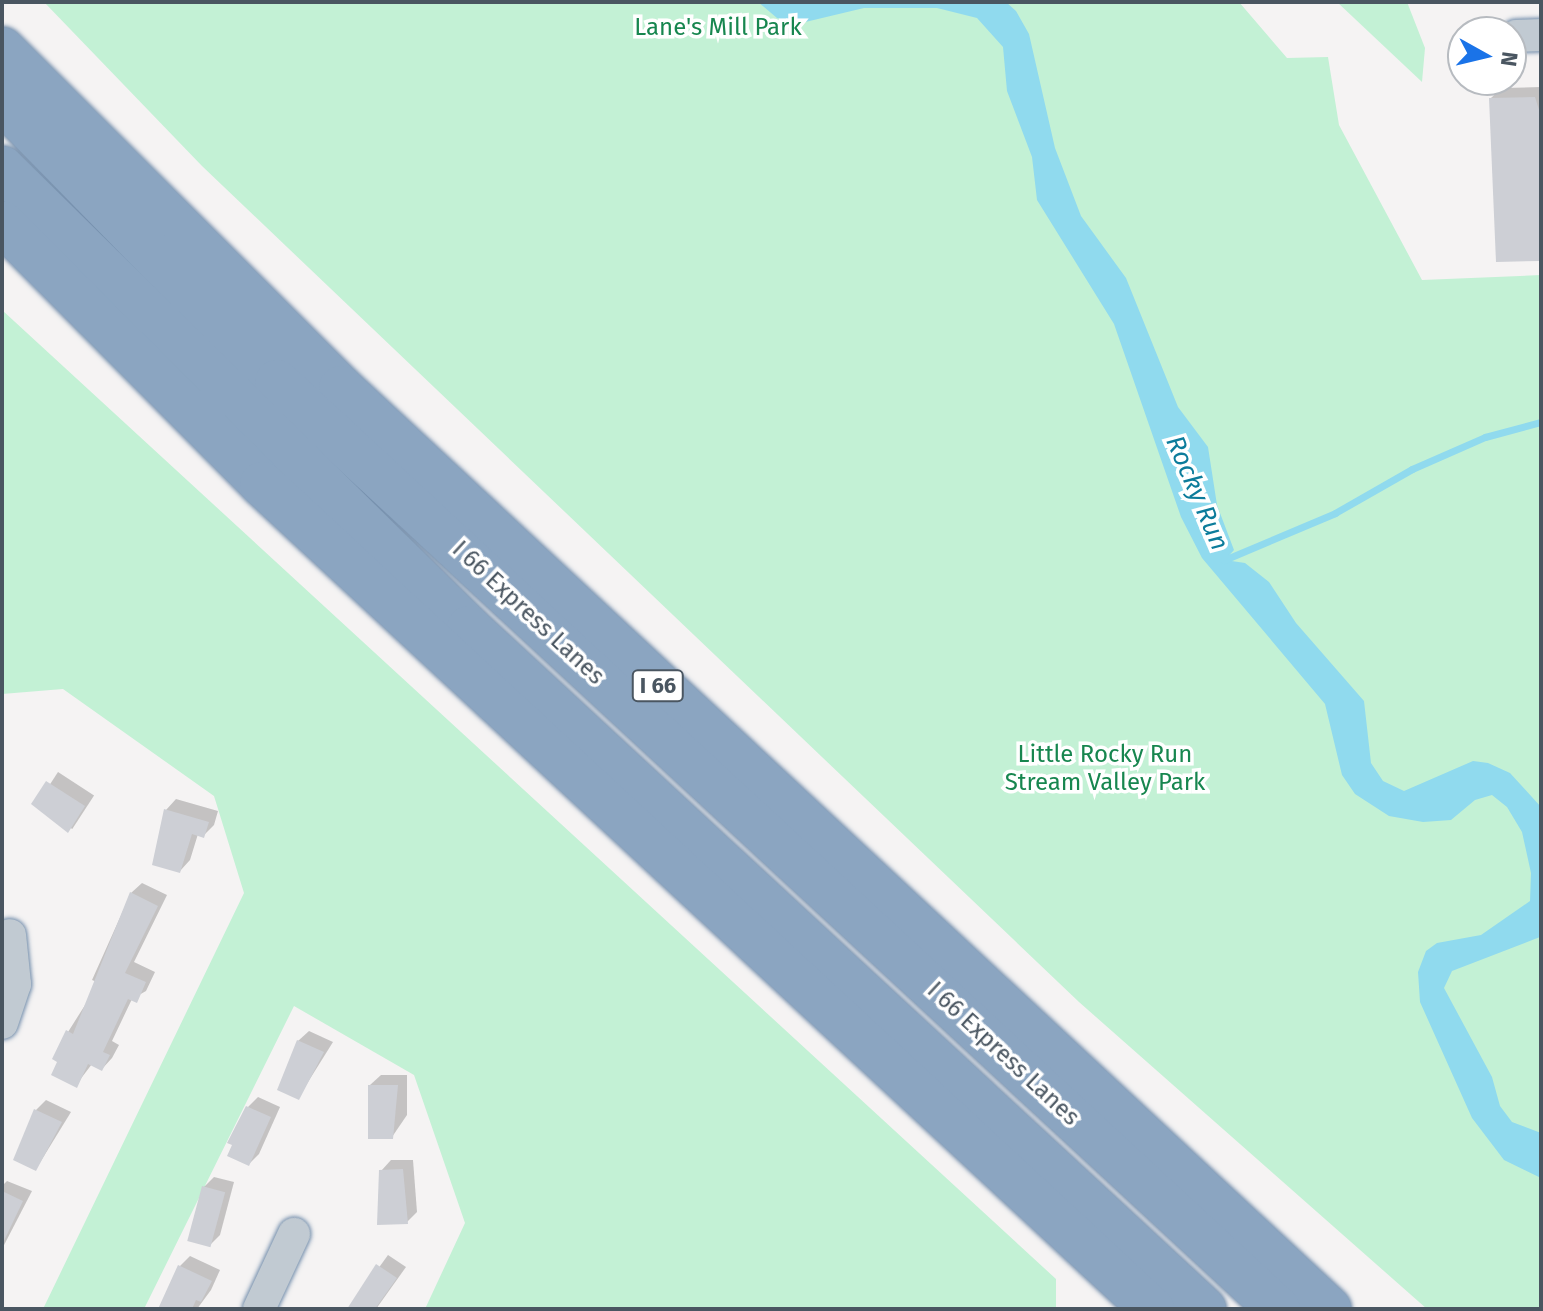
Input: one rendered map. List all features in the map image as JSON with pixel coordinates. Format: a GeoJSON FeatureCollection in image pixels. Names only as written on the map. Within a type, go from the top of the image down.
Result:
{"type":"FeatureCollection","features":[{"type":"Feature","properties":{"kind":"highway","name":"I 66"},"geometry":{"type":"LineString","coordinates":[[2,49],[341,388],[1329,1309]]}},
{"type":"Feature","properties":{"kind":"highway","name":"I 66 Express Lanes"},"geometry":{"type":"LineString","coordinates":[[2,101],[277,382],[1278,1309]]}},
{"type":"Feature","properties":{"kind":"highway","name":"I 66 Express Lanes"},"geometry":{"type":"LineString","coordinates":[[2,168],[447,607],[1204,1309]]}},
{"type":"Feature","properties":{"kind":"highway"},"geometry":{"type":"LineString","coordinates":[[2,223],[262,484],[1152,1309]]}},
{"type":"Feature","properties":{"kind":"street"},"geometry":{"type":"LineString","coordinates":[[2,1023],[15,984],[10,935]]}},
{"type":"Feature","properties":{"kind":"street"},"geometry":{"type":"LineString","coordinates":[[259,1309],[294,1234]]}},
{"type":"Feature","properties":{"kind":"green space"},"geometry":{"type":"Polygon","coordinates":[[[44,2],[1239,2],[1287,58],[1328,57],[1339,125],[1422,280],[1541,275],[1541,1309],[1427,1309],[1079,1002],[202,166],[44,2]]]}},
{"type":"Feature","properties":{"kind":"green space"},"geometry":{"type":"Polygon","coordinates":[[[1337,2],[1407,2],[1425,48],[1422,82],[1337,2]]]}},
{"type":"Feature","properties":{"kind":"green space"},"geometry":{"type":"Polygon","coordinates":[[[2,310],[1056,1279],[1056,1309],[425,1309],[465,1223],[414,1075],[294,1006],[144,1309],[43,1309],[244,893],[214,796],[63,689],[2,694],[2,310]]]}},
{"type":"Feature","properties":{"kind":"water","name":"Rocky Run"},"geometry":{"type":"Polygon","coordinates":[[[758,2],[1006,2],[1016,11],[1029,34],[1055,148],[1081,216],[1126,278],[1178,407],[1208,447],[1217,505],[1234,550],[1225,560],[1245,563],[1269,582],[1296,623],[1364,701],[1371,763],[1383,781],[1404,791],[1473,761],[1488,763],[1510,773],[1541,807],[1540,937],[1452,971],[1444,988],[1492,1077],[1500,1106],[1512,1122],[1541,1133],[1541,1178],[1504,1160],[1472,1118],[1420,1002],[1418,972],[1426,951],[1437,943],[1481,935],[1530,901],[1531,873],[1522,832],[1507,807],[1492,795],[1475,800],[1451,820],[1423,822],[1389,816],[1355,794],[1342,775],[1325,704],[1202,558],[1181,517],[1114,324],[1037,200],[1032,157],[1007,91],[1003,47],[977,18],[937,8],[864,8],[797,24],[777,18],[758,2]]]}},
{"type":"Feature","properties":{"kind":"building"},"geometry":{"type":"Polygon","coordinates":[[[1535,97],[1541,116],[1540,261],[1496,262],[1489,98],[1535,97]]]}},
{"type":"Feature","properties":{"kind":"building"},"geometry":{"type":"Polygon","coordinates":[[[46,781],[85,806],[68,833],[31,804],[46,781]]]}},
{"type":"Feature","properties":{"kind":"building"},"geometry":{"type":"Polygon","coordinates":[[[164,809],[209,822],[204,838],[192,834],[180,873],[152,865],[164,809]]]}},
{"type":"Feature","properties":{"kind":"building"},"geometry":{"type":"Polygon","coordinates":[[[130,892],[158,906],[125,973],[146,982],[137,1003],[128,999],[103,1052],[110,1055],[102,1071],[88,1064],[77,1088],[51,1075],[57,1062],[52,1059],[66,1030],[73,1034],[130,892]]]}},
{"type":"Feature","properties":{"kind":"building"},"geometry":{"type":"Polygon","coordinates":[[[297,1040],[324,1052],[299,1100],[277,1090],[297,1040]]]}},
{"type":"Feature","properties":{"kind":"building"},"geometry":{"type":"Polygon","coordinates":[[[368,1085],[398,1085],[393,1139],[368,1139],[368,1085]]]}},
{"type":"Feature","properties":{"kind":"building"},"geometry":{"type":"Polygon","coordinates":[[[246,1106],[271,1117],[249,1166],[227,1156],[232,1145],[227,1143],[246,1106]]]}},
{"type":"Feature","properties":{"kind":"building"},"geometry":{"type":"Polygon","coordinates":[[[34,1109],[62,1122],[36,1171],[13,1160],[34,1109]]]}},
{"type":"Feature","properties":{"kind":"building"},"geometry":{"type":"Polygon","coordinates":[[[403,1169],[408,1224],[377,1225],[379,1170],[403,1169]]]}},
{"type":"Feature","properties":{"kind":"building"},"geometry":{"type":"Polygon","coordinates":[[[202,1186],[225,1192],[210,1247],[187,1241],[202,1186]]]}},
{"type":"Feature","properties":{"kind":"building"},"geometry":{"type":"Polygon","coordinates":[[[2,1191],[23,1201],[2,1245],[2,1191]]]}},
{"type":"Feature","properties":{"kind":"building"},"geometry":{"type":"Polygon","coordinates":[[[376,1264],[397,1278],[375,1309],[347,1309],[376,1264]]]}},
{"type":"Feature","properties":{"kind":"building"},"geometry":{"type":"Polygon","coordinates":[[[178,1265],[212,1281],[201,1302],[196,1300],[192,1309],[158,1309],[178,1265]]]}},
{"type":"Feature","properties":{"kind":"waterway"},"geometry":{"type":"LineString","coordinates":[[1224,560],[1335,513],[1412,469],[1485,437],[1541,422]]}},
{"type":"Feature","properties":{"kind":"park label","name":"Lane's Mill Park"},"geometry":{"type":"Point","coordinates":[718,28]}},
{"type":"Feature","properties":{"kind":"park label","name":"Little Rocky Run Stream Valley Park"},"geometry":{"type":"Point","coordinates":[1105,769]}}]}
